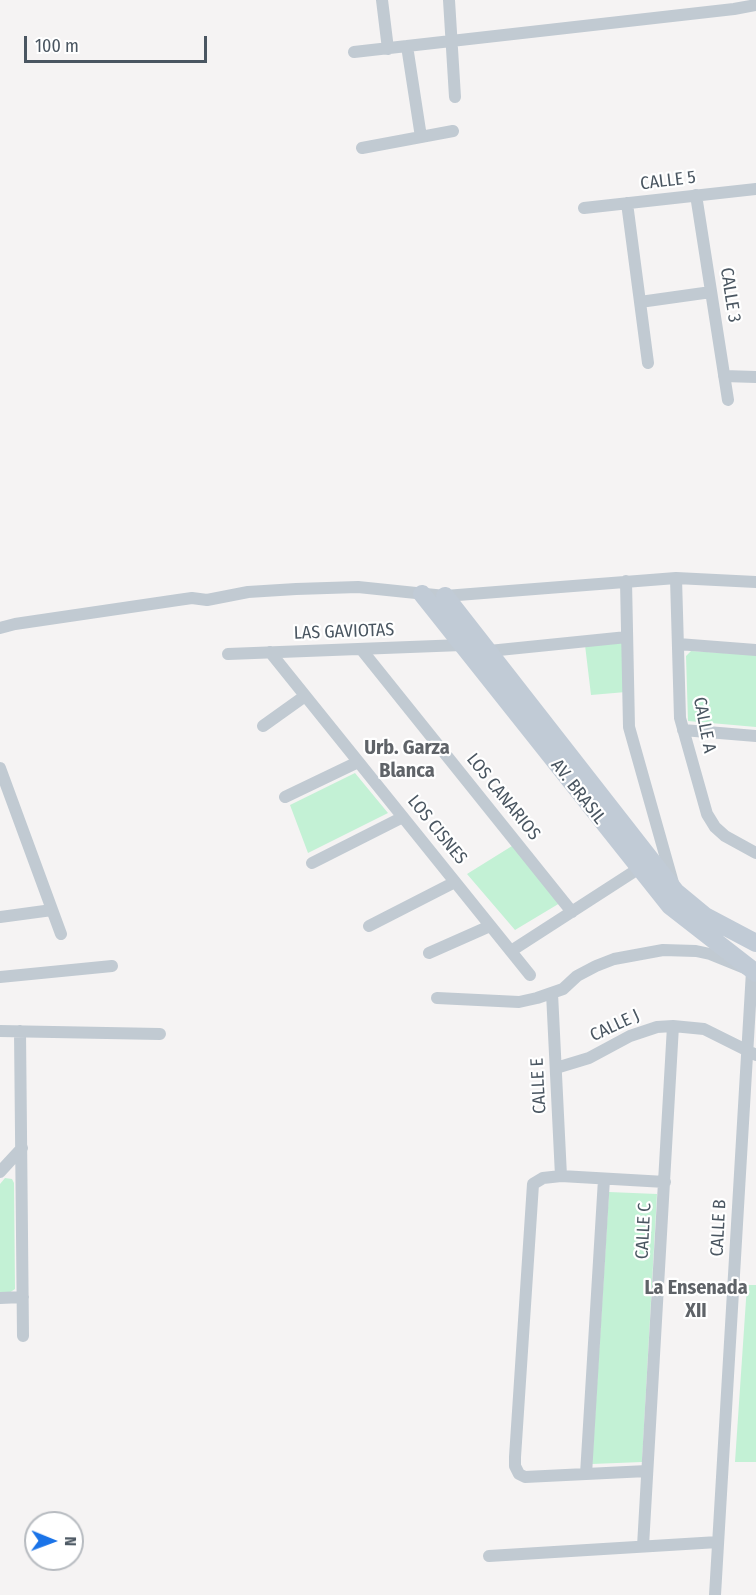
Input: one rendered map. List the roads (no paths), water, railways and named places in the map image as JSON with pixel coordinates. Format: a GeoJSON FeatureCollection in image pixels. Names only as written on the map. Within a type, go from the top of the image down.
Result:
{"type":"FeatureCollection","features":[{"type":"Feature","properties":{"kind":"street"},"geometry":{"type":"LineString","coordinates":[[382,0],[388,49]]}},
{"type":"Feature","properties":{"kind":"street"},"geometry":{"type":"LineString","coordinates":[[449,0],[455,97]]}},
{"type":"Feature","properties":{"kind":"street"},"geometry":{"type":"LineString","coordinates":[[354,52],[756,5]]}},
{"type":"Feature","properties":{"kind":"street"},"geometry":{"type":"LineString","coordinates":[[407,46],[421,137]]}},
{"type":"Feature","properties":{"kind":"street"},"geometry":{"type":"LineString","coordinates":[[362,147],[453,131]]}},
{"type":"Feature","properties":{"kind":"street","name":"CALLE 5"},"geometry":{"type":"LineString","coordinates":[[584,208],[756,189]]}},
{"type":"Feature","properties":{"kind":"street","name":"CALLE 3"},"geometry":{"type":"LineString","coordinates":[[696,195],[728,400]]}},
{"type":"Feature","properties":{"kind":"street"},"geometry":{"type":"LineString","coordinates":[[627,203],[648,363]]}},
{"type":"Feature","properties":{"kind":"street"},"geometry":{"type":"LineString","coordinates":[[640,302],[711,292]]}},
{"type":"Feature","properties":{"kind":"street"},"geometry":{"type":"LineString","coordinates":[[724,376],[756,377]]}},
{"type":"Feature","properties":{"kind":"street"},"geometry":{"type":"LineString","coordinates":[[0,628],[178,600],[192,598],[207,600],[248,592],[340,587],[377,588],[445,596],[676,578],[756,582]]}},
{"type":"Feature","properties":{"kind":"street","name":"CALLE A"},"geometry":{"type":"LineString","coordinates":[[676,578],[680,718],[707,814],[715,827],[725,836],[756,853]]}},
{"type":"Feature","properties":{"kind":"street"},"geometry":{"type":"LineString","coordinates":[[626,581],[629,727],[676,892]]}},
{"type":"Feature","properties":{"kind":"street","name":"AV. BRASIL"},"geometry":{"type":"LineString","coordinates":[[422,594],[638,869],[670,906],[754,972]]}},
{"type":"Feature","properties":{"kind":"street","name":"AV. BRASIL"},"geometry":{"type":"LineString","coordinates":[[445,596],[676,892],[705,916],[756,943]]}},
{"type":"Feature","properties":{"kind":"street"},"geometry":{"type":"LineString","coordinates":[[489,651],[627,637]]}},
{"type":"Feature","properties":{"kind":"street"},"geometry":{"type":"LineString","coordinates":[[678,644],[756,650]]}},
{"type":"Feature","properties":{"kind":"street","name":"LAS GAVIOTAS"},"geometry":{"type":"LineString","coordinates":[[228,654],[462,645]]}},
{"type":"Feature","properties":{"kind":"street","name":"LOS CANARIOS"},"geometry":{"type":"LineString","coordinates":[[361,649],[572,912]]}},
{"type":"Feature","properties":{"kind":"street","name":"LOS CISNES"},"geometry":{"type":"LineString","coordinates":[[270,652],[530,975]]}},
{"type":"Feature","properties":{"kind":"street"},"geometry":{"type":"LineString","coordinates":[[263,726],[305,696]]}},
{"type":"Feature","properties":{"kind":"street"},"geometry":{"type":"LineString","coordinates":[[683,730],[756,736]]}},
{"type":"Feature","properties":{"kind":"street"},"geometry":{"type":"LineString","coordinates":[[285,797],[358,762]]}},
{"type":"Feature","properties":{"kind":"street"},"geometry":{"type":"LineString","coordinates":[[0,768],[61,934]]}},
{"type":"Feature","properties":{"kind":"street"},"geometry":{"type":"LineString","coordinates":[[312,864],[403,817]]}},
{"type":"Feature","properties":{"kind":"street"},"geometry":{"type":"LineString","coordinates":[[511,951],[638,869]]}},
{"type":"Feature","properties":{"kind":"street"},"geometry":{"type":"LineString","coordinates":[[369,926],[455,882]]}},
{"type":"Feature","properties":{"kind":"street"},"geometry":{"type":"LineString","coordinates":[[0,917],[52,910]]}},
{"type":"Feature","properties":{"kind":"street"},"geometry":{"type":"LineString","coordinates":[[429,952],[490,926]]}},
{"type":"Feature","properties":{"kind":"street"},"geometry":{"type":"LineString","coordinates":[[436,998],[519,1002],[562,989],[577,976],[614,959],[651,951],[696,951],[725,959],[754,972]]}},
{"type":"Feature","properties":{"kind":"street"},"geometry":{"type":"LineString","coordinates":[[0,977],[112,966]]}},
{"type":"Feature","properties":{"kind":"street","name":"CALLE B"},"geometry":{"type":"LineString","coordinates":[[715,1595],[752,1053],[754,972]]}},
{"type":"Feature","properties":{"kind":"street","name":"CALLE E"},"geometry":{"type":"LineString","coordinates":[[552,993],[561,1176]]}},
{"type":"Feature","properties":{"kind":"street","name":"CALLE C"},"geometry":{"type":"LineString","coordinates":[[643,1546],[673,1026]]}},
{"type":"Feature","properties":{"kind":"street","name":"CALLE J"},"geometry":{"type":"LineString","coordinates":[[556,1068],[589,1058],[630,1036],[657,1027],[704,1029],[752,1053]]}},
{"type":"Feature","properties":{"kind":"street"},"geometry":{"type":"LineString","coordinates":[[0,1031],[160,1034]]}},
{"type":"Feature","properties":{"kind":"street"},"geometry":{"type":"LineString","coordinates":[[20,1031],[23,1336]]}},
{"type":"Feature","properties":{"kind":"street"},"geometry":{"type":"LineString","coordinates":[[0,1172],[22,1148]]}},
{"type":"Feature","properties":{"kind":"street"},"geometry":{"type":"LineString","coordinates":[[647,1471],[525,1477],[519,1474],[515,1466],[533,1184],[543,1179],[561,1176],[665,1182]]}},
{"type":"Feature","properties":{"kind":"street"},"geometry":{"type":"LineString","coordinates":[[586,1474],[604,1179]]}},
{"type":"Feature","properties":{"kind":"street"},"geometry":{"type":"LineString","coordinates":[[0,1298],[23,1298]]}},
{"type":"Feature","properties":{"kind":"street"},"geometry":{"type":"LineString","coordinates":[[489,1556],[718,1542]]}},
{"type":"Feature","properties":{"kind":"district","name":"Urb. Garza Blanca"},"geometry":{"type":"Point","coordinates":[407,760]}},
{"type":"Feature","properties":{"kind":"district","name":"La Ensenada XII"},"geometry":{"type":"Point","coordinates":[696,1300]}}]}
